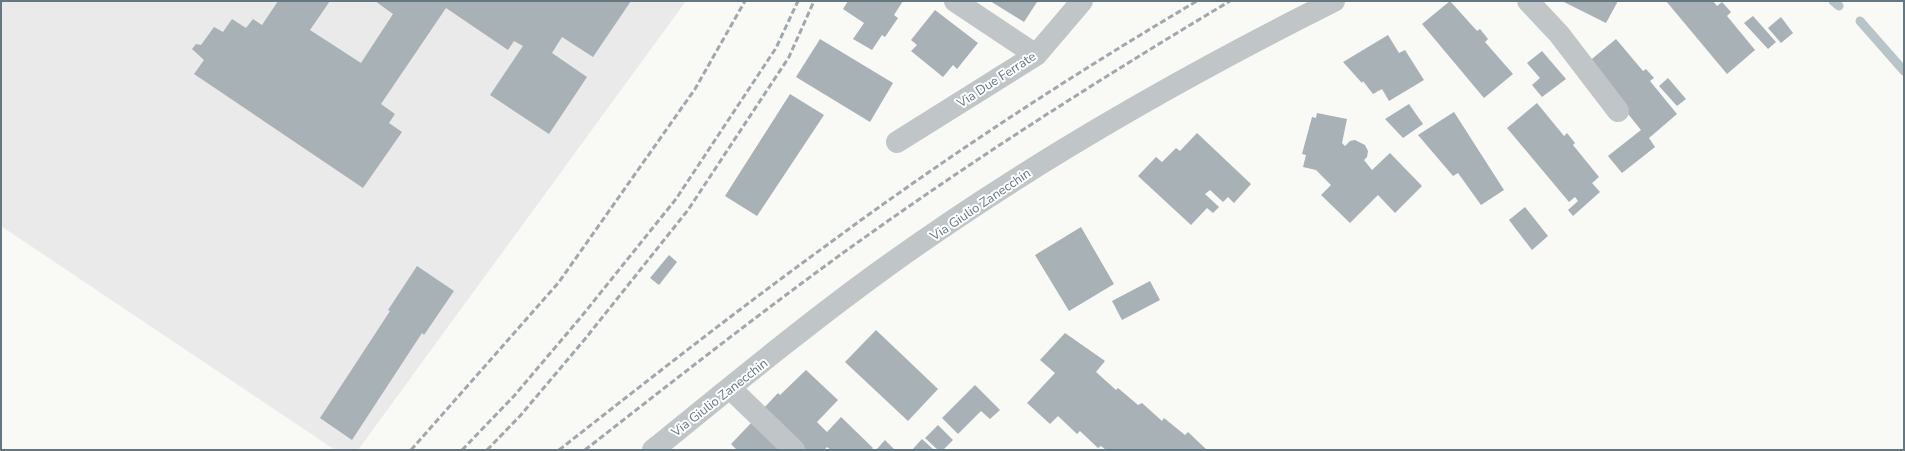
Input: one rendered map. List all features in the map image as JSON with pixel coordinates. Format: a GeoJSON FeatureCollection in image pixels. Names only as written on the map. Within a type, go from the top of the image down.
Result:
{"type":"FeatureCollection","features":[{"type":"Feature","properties":{"kind":"street"},"geometry":{"type":"LineString","coordinates":[[954,1],[1036,55]]}},
{"type":"Feature","properties":{"kind":"street","name":"Via Due Ferrate"},"geometry":{"type":"LineString","coordinates":[[897,142],[1036,55],[1082,1]]}},
{"type":"Feature","properties":{"kind":"street","name":"Via Giulio Zanecchin"},"geometry":{"type":"LineString","coordinates":[[653,450],[879,272],[1040,164],[1201,71],[1270,33],[1334,1]]}},
{"type":"Feature","properties":{"kind":"street"},"geometry":{"type":"LineString","coordinates":[[1528,1],[1559,34],[1618,111]]}},
{"type":"Feature","properties":{"kind":"street"},"geometry":{"type":"LineString","coordinates":[[730,388],[794,450]]}},
{"type":"Feature","properties":{"kind":"shaded area"},"geometry":{"type":"Polygon","coordinates":[[[1,1],[686,1],[358,450],[335,450],[1,226],[1,1]]]}},
{"type":"Feature","properties":{"kind":"building"},"geometry":{"type":"Polygon","coordinates":[[[278,1],[330,1],[310,30],[361,63],[393,14],[375,1],[631,1],[593,57],[562,37],[552,53],[587,77],[549,134],[490,95],[523,46],[514,41],[508,50],[446,8],[381,104],[395,114],[389,123],[402,132],[363,188],[194,74],[204,60],[192,49],[196,44],[201,45],[214,27],[223,32],[232,19],[246,28],[253,19],[262,25],[278,1]]]}},
{"type":"Feature","properties":{"kind":"building"},"geometry":{"type":"Polygon","coordinates":[[[848,1],[903,1],[894,15],[898,18],[885,37],[882,35],[872,50],[853,39],[864,23],[843,9],[848,1]]]}},
{"type":"Feature","properties":{"kind":"building"},"geometry":{"type":"Polygon","coordinates":[[[990,1],[1036,1],[1037,2],[1024,22],[990,1]]]}},
{"type":"Feature","properties":{"kind":"building"},"geometry":{"type":"Polygon","coordinates":[[[1450,1],[1477,31],[1480,29],[1488,39],[1485,42],[1513,74],[1484,98],[1422,24],[1450,1]]]}},
{"type":"Feature","properties":{"kind":"building"},"geometry":{"type":"Polygon","coordinates":[[[1562,1],[1618,1],[1606,23],[1562,1]]]}},
{"type":"Feature","properties":{"kind":"building"},"geometry":{"type":"Polygon","coordinates":[[[1666,1],[1713,1],[1717,6],[1722,2],[1731,12],[1727,16],[1755,50],[1727,74],[1666,1]]]}},
{"type":"Feature","properties":{"kind":"building"},"geometry":{"type":"Polygon","coordinates":[[[935,10],[978,43],[957,69],[953,65],[943,77],[911,51],[917,45],[911,40],[935,10]]]}},
{"type":"Feature","properties":{"kind":"building"},"geometry":{"type":"Polygon","coordinates":[[[1753,16],[1776,42],[1768,49],[1744,23],[1753,16]]]}},
{"type":"Feature","properties":{"kind":"building"},"geometry":{"type":"Polygon","coordinates":[[[1781,17],[1793,33],[1781,43],[1768,28],[1781,17]]]}},
{"type":"Feature","properties":{"kind":"building"},"geometry":{"type":"Polygon","coordinates":[[[1388,35],[1399,53],[1405,50],[1424,80],[1389,101],[1382,89],[1373,94],[1363,81],[1362,83],[1343,62],[1388,35]]]}},
{"type":"Feature","properties":{"kind":"building"},"geometry":{"type":"Polygon","coordinates":[[[820,39],[893,83],[870,122],[796,77],[820,39]]]}},
{"type":"Feature","properties":{"kind":"building"},"geometry":{"type":"Polygon","coordinates":[[[1616,39],[1643,71],[1646,69],[1654,78],[1650,81],[1677,114],[1649,138],[1655,147],[1622,173],[1608,156],[1641,130],[1587,63],[1616,39]]]}},
{"type":"Feature","properties":{"kind":"building"},"geometry":{"type":"Polygon","coordinates":[[[1542,51],[1566,79],[1542,97],[1532,85],[1540,78],[1527,63],[1542,51]]]}},
{"type":"Feature","properties":{"kind":"building"},"geometry":{"type":"Polygon","coordinates":[[[1668,78],[1686,99],[1677,106],[1659,86],[1668,78]]]}},
{"type":"Feature","properties":{"kind":"building"},"geometry":{"type":"Polygon","coordinates":[[[790,94],[824,115],[757,216],[725,196],[790,94]]]}},
{"type":"Feature","properties":{"kind":"building"},"geometry":{"type":"Polygon","coordinates":[[[1537,103],[1564,136],[1567,133],[1575,143],[1573,145],[1599,177],[1592,183],[1600,192],[1573,216],[1568,210],[1578,201],[1575,197],[1569,202],[1507,128],[1537,103]]]}},
{"type":"Feature","properties":{"kind":"building"},"geometry":{"type":"Polygon","coordinates":[[[1409,104],[1423,124],[1403,138],[1385,119],[1409,104]]]}},
{"type":"Feature","properties":{"kind":"building"},"geometry":{"type":"Polygon","coordinates":[[[1454,112],[1504,190],[1481,205],[1458,173],[1453,176],[1418,135],[1454,112]]]}},
{"type":"Feature","properties":{"kind":"building"},"geometry":{"type":"Polygon","coordinates":[[[1317,113],[1347,119],[1342,143],[1345,146],[1350,141],[1355,140],[1365,145],[1368,151],[1367,157],[1364,160],[1372,170],[1390,153],[1422,186],[1395,213],[1378,195],[1350,223],[1321,195],[1331,185],[1316,170],[1303,167],[1306,155],[1302,154],[1312,117],[1316,118],[1317,113]]]}},
{"type":"Feature","properties":{"kind":"building"},"geometry":{"type":"Polygon","coordinates":[[[1197,133],[1251,184],[1234,203],[1228,197],[1223,202],[1210,190],[1205,194],[1219,207],[1213,213],[1207,208],[1191,225],[1138,176],[1156,157],[1162,162],[1176,148],[1180,151],[1197,133]]]}},
{"type":"Feature","properties":{"kind":"building"},"geometry":{"type":"Polygon","coordinates":[[[1525,207],[1548,236],[1532,250],[1509,220],[1525,207]]]}},
{"type":"Feature","properties":{"kind":"building"},"geometry":{"type":"Polygon","coordinates":[[[1081,227],[1114,284],[1069,311],[1035,255],[1081,227]]]}},
{"type":"Feature","properties":{"kind":"building"},"geometry":{"type":"Polygon","coordinates":[[[669,255],[677,262],[659,285],[650,278],[669,255]]]}},
{"type":"Feature","properties":{"kind":"building"},"geometry":{"type":"Polygon","coordinates":[[[417,266],[454,291],[424,335],[422,333],[352,440],[320,418],[390,311],[388,310],[417,266]]]}},
{"type":"Feature","properties":{"kind":"building"},"geometry":{"type":"Polygon","coordinates":[[[1150,281],[1160,300],[1122,320],[1112,301],[1150,281]]]}},
{"type":"Feature","properties":{"kind":"building"},"geometry":{"type":"Polygon","coordinates":[[[876,330],[938,389],[908,421],[845,362],[876,330]]]}},
{"type":"Feature","properties":{"kind":"building"},"geometry":{"type":"Polygon","coordinates":[[[1065,333],[1105,361],[1096,372],[1116,390],[1118,388],[1138,405],[1142,403],[1162,421],[1164,418],[1185,435],[1188,432],[1207,450],[1106,450],[1101,446],[1098,448],[1080,431],[1077,434],[1058,416],[1050,424],[1027,403],[1055,373],[1040,360],[1065,333]]]}},
{"type":"Feature","properties":{"kind":"building"},"geometry":{"type":"Polygon","coordinates":[[[806,370],[838,400],[817,422],[827,432],[841,417],[873,448],[871,450],[831,450],[827,447],[824,450],[806,450],[762,410],[778,393],[780,395],[806,370]]]}},
{"type":"Feature","properties":{"kind":"building"},"geometry":{"type":"Polygon","coordinates":[[[975,385],[1000,410],[990,419],[981,411],[958,434],[942,418],[975,385]]]}},
{"type":"Feature","properties":{"kind":"building"},"geometry":{"type":"Polygon","coordinates":[[[753,421],[783,450],[737,450],[731,444],[753,421]]]}},
{"type":"Feature","properties":{"kind":"building"},"geometry":{"type":"Polygon","coordinates":[[[938,425],[953,440],[943,450],[938,450],[925,438],[938,425]]]}},
{"type":"Feature","properties":{"kind":"building"},"geometry":{"type":"Polygon","coordinates":[[[922,439],[934,450],[912,450],[922,439]]]}},
{"type":"Feature","properties":{"kind":"building"},"geometry":{"type":"Polygon","coordinates":[[[885,440],[894,449],[876,450],[885,440]]]}},
{"type":"Feature","properties":{"kind":"waterway"},"geometry":{"type":"LineString","coordinates":[[1833,1],[1839,6]]}},
{"type":"Feature","properties":{"kind":"waterway"},"geometry":{"type":"LineString","coordinates":[[1860,21],[1904,71]]}},
{"type":"Feature","properties":{"kind":"railway"},"geometry":{"type":"LineString","coordinates":[[411,450],[559,282],[695,89],[745,1]]}},
{"type":"Feature","properties":{"kind":"railway"},"geometry":{"type":"LineString","coordinates":[[462,450],[514,396],[581,317],[676,199],[776,48],[798,1]]}},
{"type":"Feature","properties":{"kind":"railway"},"geometry":{"type":"LineString","coordinates":[[487,450],[520,416],[585,339],[688,210],[789,57],[814,1]]}},
{"type":"Feature","properties":{"kind":"railway"},"geometry":{"type":"LineString","coordinates":[[559,450],[759,295],[917,180],[1055,88],[1197,1]]}},
{"type":"Feature","properties":{"kind":"railway"},"geometry":{"type":"LineString","coordinates":[[585,450],[773,305],[932,190],[1030,125],[1230,1]]}}]}
